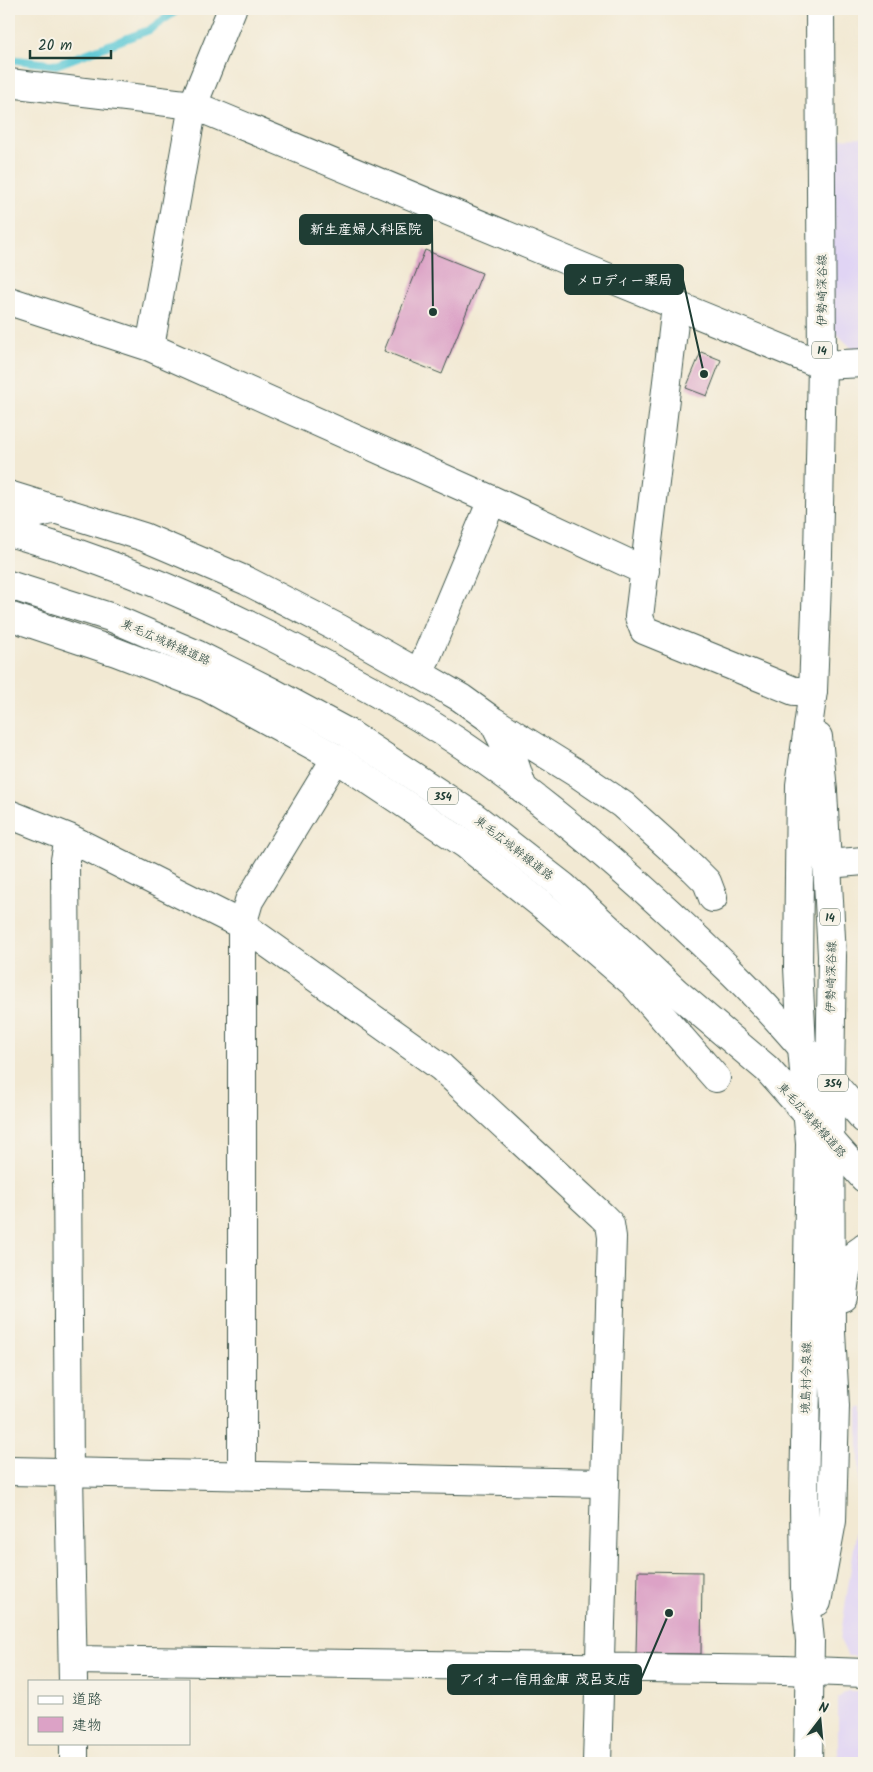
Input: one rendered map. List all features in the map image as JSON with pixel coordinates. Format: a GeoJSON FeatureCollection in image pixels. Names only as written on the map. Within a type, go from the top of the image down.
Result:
{"type":"FeatureCollection","features":[{"type":"Feature","properties":{"kind":"main road"},"geometry":{"type":"LineString","coordinates":[[150,347],[193,105],[232,9]]}},
{"type":"Feature","properties":{"kind":"main road","name":"伊勢崎深谷線"},"geometry":{"type":"LineString","coordinates":[[807,1114],[798,967],[800,785],[813,691],[818,565],[822,365],[820,9]]}},
{"type":"Feature","properties":{"kind":"main road"},"geometry":{"type":"LineString","coordinates":[[9,83],[193,105],[822,365],[864,362]]}},
{"type":"Feature","properties":{"kind":"main road"},"geometry":{"type":"LineString","coordinates":[[9,301],[150,347],[492,500],[645,571]]}},
{"type":"Feature","properties":{"kind":"main road"},"geometry":{"type":"LineString","coordinates":[[676,306],[639,617],[644,630],[794,691],[813,691]]}},
{"type":"Feature","properties":{"kind":"main road"},"geometry":{"type":"LineString","coordinates":[[9,495],[144,537],[247,582],[340,629],[418,672],[462,698],[493,721],[578,774],[623,805],[694,868],[707,882],[713,898]]}},
{"type":"Feature","properties":{"kind":"main road"},"geometry":{"type":"LineString","coordinates":[[418,672],[426,658],[492,500]]}},
{"type":"Feature","properties":{"kind":"main road"},"geometry":{"type":"LineString","coordinates":[[9,520],[56,509]]}},
{"type":"Feature","properties":{"kind":"main road","name":"354"},"geometry":{"type":"LineString","coordinates":[[9,532],[79,554],[231,616],[309,655],[398,704],[459,742],[575,830],[666,911],[733,974],[802,1047],[864,1119]]}},
{"type":"Feature","properties":{"kind":"main road","name":"東毛広域幹線道路"},"geometry":{"type":"LineString","coordinates":[[9,585],[110,617],[196,654],[348,733],[472,815],[563,886],[676,992],[767,1069],[864,1178]]}},
{"type":"Feature","properties":{"kind":"main road"},"geometry":{"type":"LineString","coordinates":[[9,616],[116,652],[207,687],[336,758],[465,844],[546,908],[632,983],[716,1078]]}},
{"type":"Feature","properties":{"kind":"main road"},"geometry":{"type":"LineString","coordinates":[[196,654],[207,687]]}},
{"type":"Feature","properties":{"kind":"main road","name":"伊勢崎深谷線"},"geometry":{"type":"LineString","coordinates":[[813,691],[823,791],[832,956],[831,1143]]}},
{"type":"Feature","properties":{"kind":"main road"},"geometry":{"type":"LineString","coordinates":[[493,721],[515,765],[522,789]]}},
{"type":"Feature","properties":{"kind":"main road"},"geometry":{"type":"LineString","coordinates":[[242,1476],[242,925],[250,902],[336,758]]}},
{"type":"Feature","properties":{"kind":"main road"},"geometry":{"type":"LineString","coordinates":[[9,814],[69,838],[242,925],[440,1067],[610,1224],[612,1237],[597,1763]]}},
{"type":"Feature","properties":{"kind":"main road"},"geometry":{"type":"LineString","coordinates":[[69,838],[65,860],[69,1473],[73,1670],[601,1669],[864,1673]]}},
{"type":"Feature","properties":{"kind":"main road"},"geometry":{"type":"LineString","coordinates":[[827,864],[864,861]]}},
{"type":"Feature","properties":{"kind":"main road"},"geometry":{"type":"LineString","coordinates":[[632,983],[676,992]]}},
{"type":"Feature","properties":{"kind":"main road","name":"境島村今泉線"},"geometry":{"type":"LineString","coordinates":[[807,1114],[810,1144],[810,1180],[804,1504],[805,1588],[810,1641],[808,1763]]}},
{"type":"Feature","properties":{"kind":"main road","name":"境島村今泉線"},"geometry":{"type":"LineString","coordinates":[[810,1641],[832,1521],[835,1406],[831,1332],[831,1143]]}},
{"type":"Feature","properties":{"kind":"main road"},"geometry":{"type":"LineString","coordinates":[[835,1406],[842,1331],[843,1294],[847,1270],[854,1255],[864,1248]]}},
{"type":"Feature","properties":{"kind":"main road"},"geometry":{"type":"LineString","coordinates":[[9,1471],[604,1483]]}},
{"type":"Feature","properties":{"kind":"main road"},"geometry":{"type":"LineString","coordinates":[[74,1744],[74,1763]]}},
{"type":"Feature","properties":{"kind":"shaded area"},"geometry":{"type":"Polygon","coordinates":[[[864,138],[864,355],[859,355],[834,331],[831,139],[864,138]]]}},
{"type":"Feature","properties":{"kind":"shaded area"},"geometry":{"type":"Polygon","coordinates":[[[858,1407],[864,1407],[864,1656],[848,1656],[840,1640],[860,1508],[858,1407]]]}},
{"type":"Feature","properties":{"kind":"shaded area"},"geometry":{"type":"Polygon","coordinates":[[[847,1691],[864,1691],[864,1763],[838,1763],[838,1698],[847,1691]]]}},
{"type":"Feature","properties":{"kind":"building"},"geometry":{"type":"Polygon","coordinates":[[[425,250],[482,273],[442,374],[384,351],[425,250]]]}},
{"type":"Feature","properties":{"kind":"building"},"geometry":{"type":"Polygon","coordinates":[[[701,352],[721,360],[707,396],[686,388],[701,352]]]}},
{"type":"Feature","properties":{"kind":"building"},"geometry":{"type":"Polygon","coordinates":[[[864,1537],[864,1573],[859,1567],[864,1537]]]}},
{"type":"Feature","properties":{"kind":"building"},"geometry":{"type":"Polygon","coordinates":[[[638,1571],[702,1572],[701,1654],[636,1653],[638,1571]]]}},
{"type":"Feature","properties":{"kind":"waterway"},"geometry":{"type":"LineString","coordinates":[[9,59],[56,65],[149,30],[179,9]]}},
{"type":"Feature","properties":{"kind":"place","name":"新生産婦人科医院"},"geometry":{"type":"Point","coordinates":[433,312]}},
{"type":"Feature","properties":{"kind":"place","name":"メロディー薬局"},"geometry":{"type":"Point","coordinates":[704,374]}},
{"type":"Feature","properties":{"kind":"place","name":"アイオー信用金庫 茂呂支店"},"geometry":{"type":"Point","coordinates":[669,1613]}}]}
